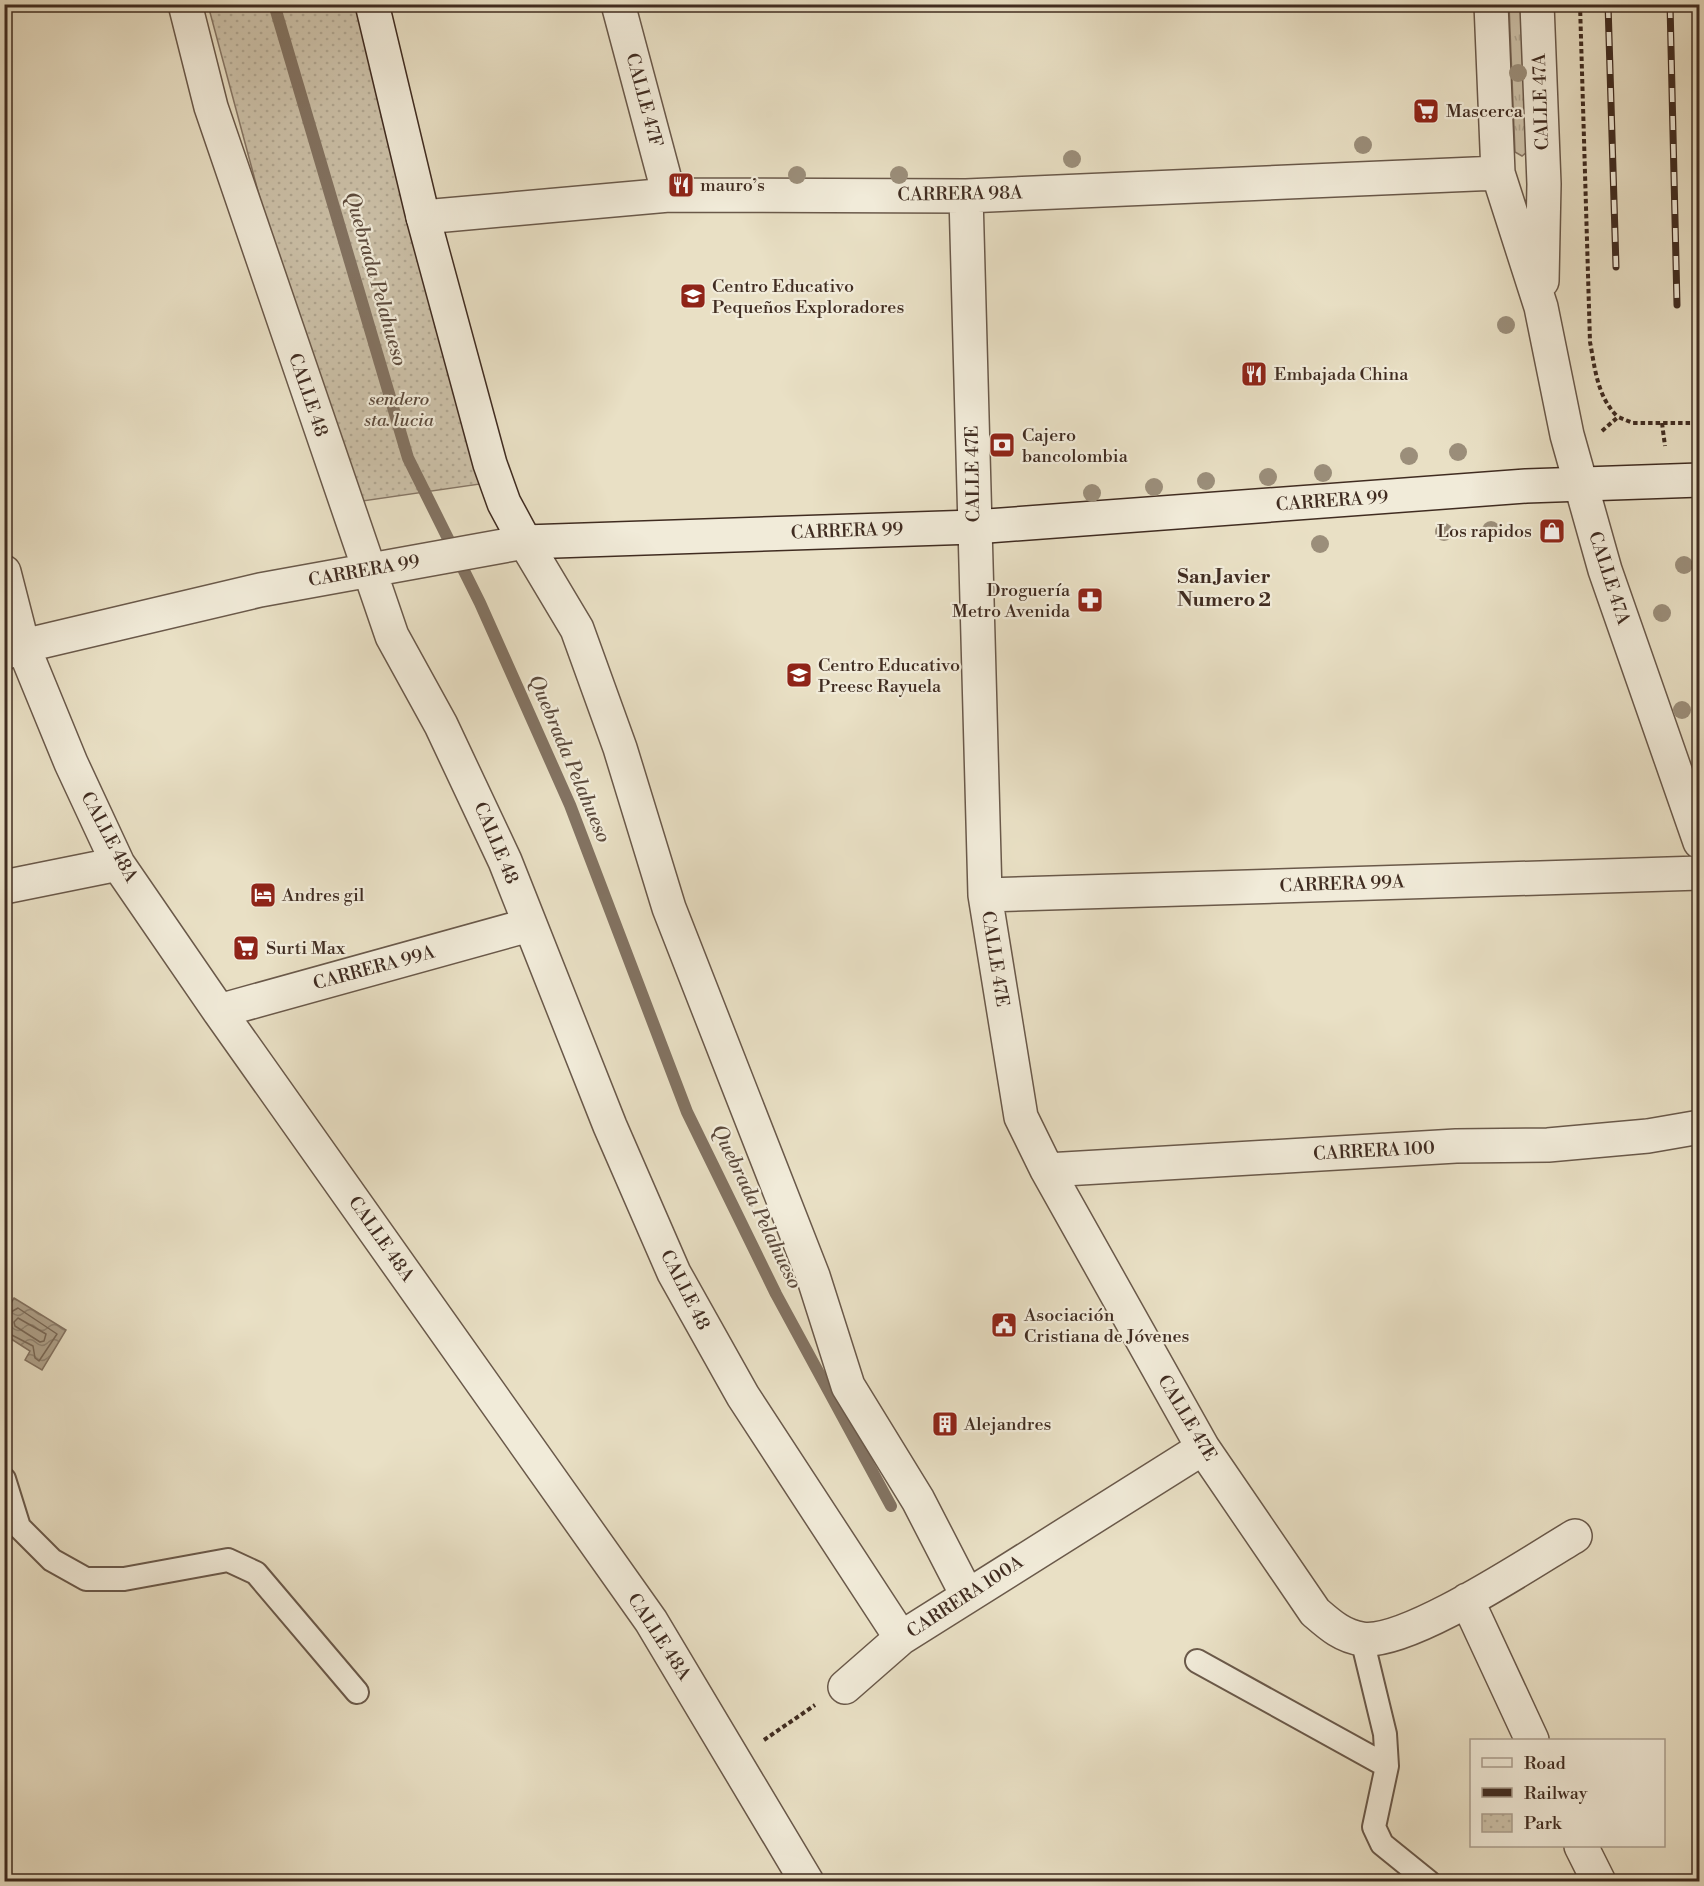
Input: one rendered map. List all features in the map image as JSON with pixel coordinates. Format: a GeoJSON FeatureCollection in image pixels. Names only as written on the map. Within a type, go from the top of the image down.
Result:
{"type":"FeatureCollection","features":[{"type":"Feature","properties":{"kind":"street","name":"CALLE 48"},"geometry":{"type":"LineString","coordinates":[[185,4],[211,107],[380,568],[392,636],[441,725],[481,807],[610,1126],[674,1273],[743,1396],[901,1638]]}},
{"type":"Feature","properties":{"kind":"street"},"geometry":{"type":"LineString","coordinates":[[372,4],[423,217],[490,464],[515,543],[577,629],[620,748],[669,908],[784,1207],[813,1276],[848,1386],[934,1528],[967,1594]]}},
{"type":"Feature","properties":{"kind":"street","name":"CALLE 47F"},"geometry":{"type":"LineString","coordinates":[[618,4],[669,195]]}},
{"type":"Feature","properties":{"kind":"street","name":"CALLE 47A"},"geometry":{"type":"LineString","coordinates":[[1491,4],[1498,173],[1541,307],[1567,435],[1605,570],[1700,842]]}},
{"type":"Feature","properties":{"kind":"street","name":"CALLE 47A"},"geometry":{"type":"LineString","coordinates":[[1537,4],[1544,184],[1541,307]]}},
{"type":"Feature","properties":{"kind":"street","name":"CARRERA 98A"},"geometry":{"type":"LineString","coordinates":[[423,217],[669,195],[966,196],[1498,173]]}},
{"type":"Feature","properties":{"kind":"street","name":"CALLE 47E"},"geometry":{"type":"LineString","coordinates":[[966,196],[985,895],[1021,1117],[1047,1170],[1203,1448],[1315,1612],[1349,1635]]}},
{"type":"Feature","properties":{"kind":"street","name":"CARRERA 99"},"geometry":{"type":"LineString","coordinates":[[14,649],[260,590],[515,543],[974,527],[1526,486],[1581,486],[1700,480]]}},
{"type":"Feature","properties":{"kind":"street","name":"CALLE 48A"},"geometry":{"type":"LineString","coordinates":[[4,572],[14,649],[118,864],[219,1011],[651,1621],[736,1758],[807,1881]]}},
{"type":"Feature","properties":{"kind":"street"},"geometry":{"type":"LineString","coordinates":[[4,887],[118,864]]}},
{"type":"Feature","properties":{"kind":"street","name":"CARRERA 99A"},"geometry":{"type":"LineString","coordinates":[[985,895],[1700,873]]}},
{"type":"Feature","properties":{"kind":"street","name":"CARRERA 99A"},"geometry":{"type":"LineString","coordinates":[[219,1011],[529,925]]}},
{"type":"Feature","properties":{"kind":"street","name":"CARRERA 100"},"geometry":{"type":"LineString","coordinates":[[1047,1170],[1456,1146],[1548,1145],[1648,1136],[1700,1127]]}},
{"type":"Feature","properties":{"kind":"street","name":"CARRERA 100A"},"geometry":{"type":"LineString","coordinates":[[845,1687],[901,1638],[967,1594],[1203,1448]]}},
{"type":"Feature","properties":{"kind":"street"},"geometry":{"type":"LineString","coordinates":[[1349,1635],[1384,1638],[1405,1632],[1467,1600],[1575,1536]]}},
{"type":"Feature","properties":{"kind":"street"},"geometry":{"type":"LineString","coordinates":[[1467,1600],[1532,1739]]}},
{"type":"Feature","properties":{"kind":"street"},"geometry":{"type":"LineString","coordinates":[[1582,1847],[1599,1881]]}},
{"type":"Feature","properties":{"kind":"lane"},"geometry":{"type":"LineString","coordinates":[[4,1479],[19,1527],[52,1560],[86,1579],[124,1579],[228,1560],[256,1573],[357,1692]]}},
{"type":"Feature","properties":{"kind":"lane"},"geometry":{"type":"LineString","coordinates":[[1349,1635],[1385,1734],[1386,1766],[1374,1827],[1382,1844],[1429,1881]]}},
{"type":"Feature","properties":{"kind":"lane"},"geometry":{"type":"LineString","coordinates":[[1197,1661],[1386,1766]]}},
{"type":"Feature","properties":{"kind":"path"},"geometry":{"type":"LineString","coordinates":[[1580,4],[1590,342],[1601,392],[1609,408],[1618,417],[1633,423],[1700,423]]}},
{"type":"Feature","properties":{"kind":"path"},"geometry":{"type":"LineString","coordinates":[[1567,435],[1601,431],[1618,417]]}},
{"type":"Feature","properties":{"kind":"path"},"geometry":{"type":"LineString","coordinates":[[736,1758],[845,1687]]}},
{"type":"Feature","properties":{"kind":"green space","name":"sendero sta. lucia"},"geometry":{"type":"Polygon","coordinates":[[[208,5],[364,5],[501,481],[342,504],[208,5]]]}},
{"type":"Feature","properties":{"kind":"green space"},"geometry":{"type":"Polygon","coordinates":[[[1509,5],[1521,5],[1527,152],[1522,156],[1515,152],[1509,5]]]}},
{"type":"Feature","properties":{"kind":"water"},"geometry":{"type":"Polygon","coordinates":[[[14,1298],[66,1330],[42,1370],[25,1360],[30,1351],[5,1335],[5,1314],[14,1298]]]}},
{"type":"Feature","properties":{"kind":"waterway","name":"Quebrada Pelahueso"},"geometry":{"type":"LineString","coordinates":[[274,4],[408,458],[480,603],[570,805],[687,1112],[776,1294],[891,1506]]}},
{"type":"Feature","properties":{"kind":"railway"},"geometry":{"type":"LineString","coordinates":[[1608,4],[1616,267]]}},
{"type":"Feature","properties":{"kind":"railway"},"geometry":{"type":"LineString","coordinates":[[1670,4],[1677,305]]}},
{"type":"Feature","properties":{"kind":"place","name":"Mascerca"},"geometry":{"type":"Point","coordinates":[1426,111]}},
{"type":"Feature","properties":{"kind":"place","name":"mauro’s"},"geometry":{"type":"Point","coordinates":[681,185]}},
{"type":"Feature","properties":{"kind":"place","name":"Centro Educativo Pequeños Exploradores"},"geometry":{"type":"Point","coordinates":[693,296]}},
{"type":"Feature","properties":{"kind":"place","name":"Embajada China"},"geometry":{"type":"Point","coordinates":[1254,374]}},
{"type":"Feature","properties":{"kind":"place","name":"Cajero bancolombia"},"geometry":{"type":"Point","coordinates":[1002,445]}},
{"type":"Feature","properties":{"kind":"place","name":"Los rapidos"},"geometry":{"type":"Point","coordinates":[1552,531]}},
{"type":"Feature","properties":{"kind":"place","name":"Droguería Metro Avenida"},"geometry":{"type":"Point","coordinates":[1090,600]}},
{"type":"Feature","properties":{"kind":"place","name":"Centro Educativo Preesc Rayuela"},"geometry":{"type":"Point","coordinates":[799,675]}},
{"type":"Feature","properties":{"kind":"place","name":"Andres gil"},"geometry":{"type":"Point","coordinates":[263,895]}},
{"type":"Feature","properties":{"kind":"place","name":"Surti Max"},"geometry":{"type":"Point","coordinates":[246,948]}},
{"type":"Feature","properties":{"kind":"place","name":"Asociación Cristiana de Jóvenes"},"geometry":{"type":"Point","coordinates":[1004,1325]}},
{"type":"Feature","properties":{"kind":"place","name":"Alejandres"},"geometry":{"type":"Point","coordinates":[945,1424]}},
{"type":"Feature","properties":{"kind":"district","name":"San Javier Numero 2"},"geometry":{"type":"Point","coordinates":[1224,588]}}]}
